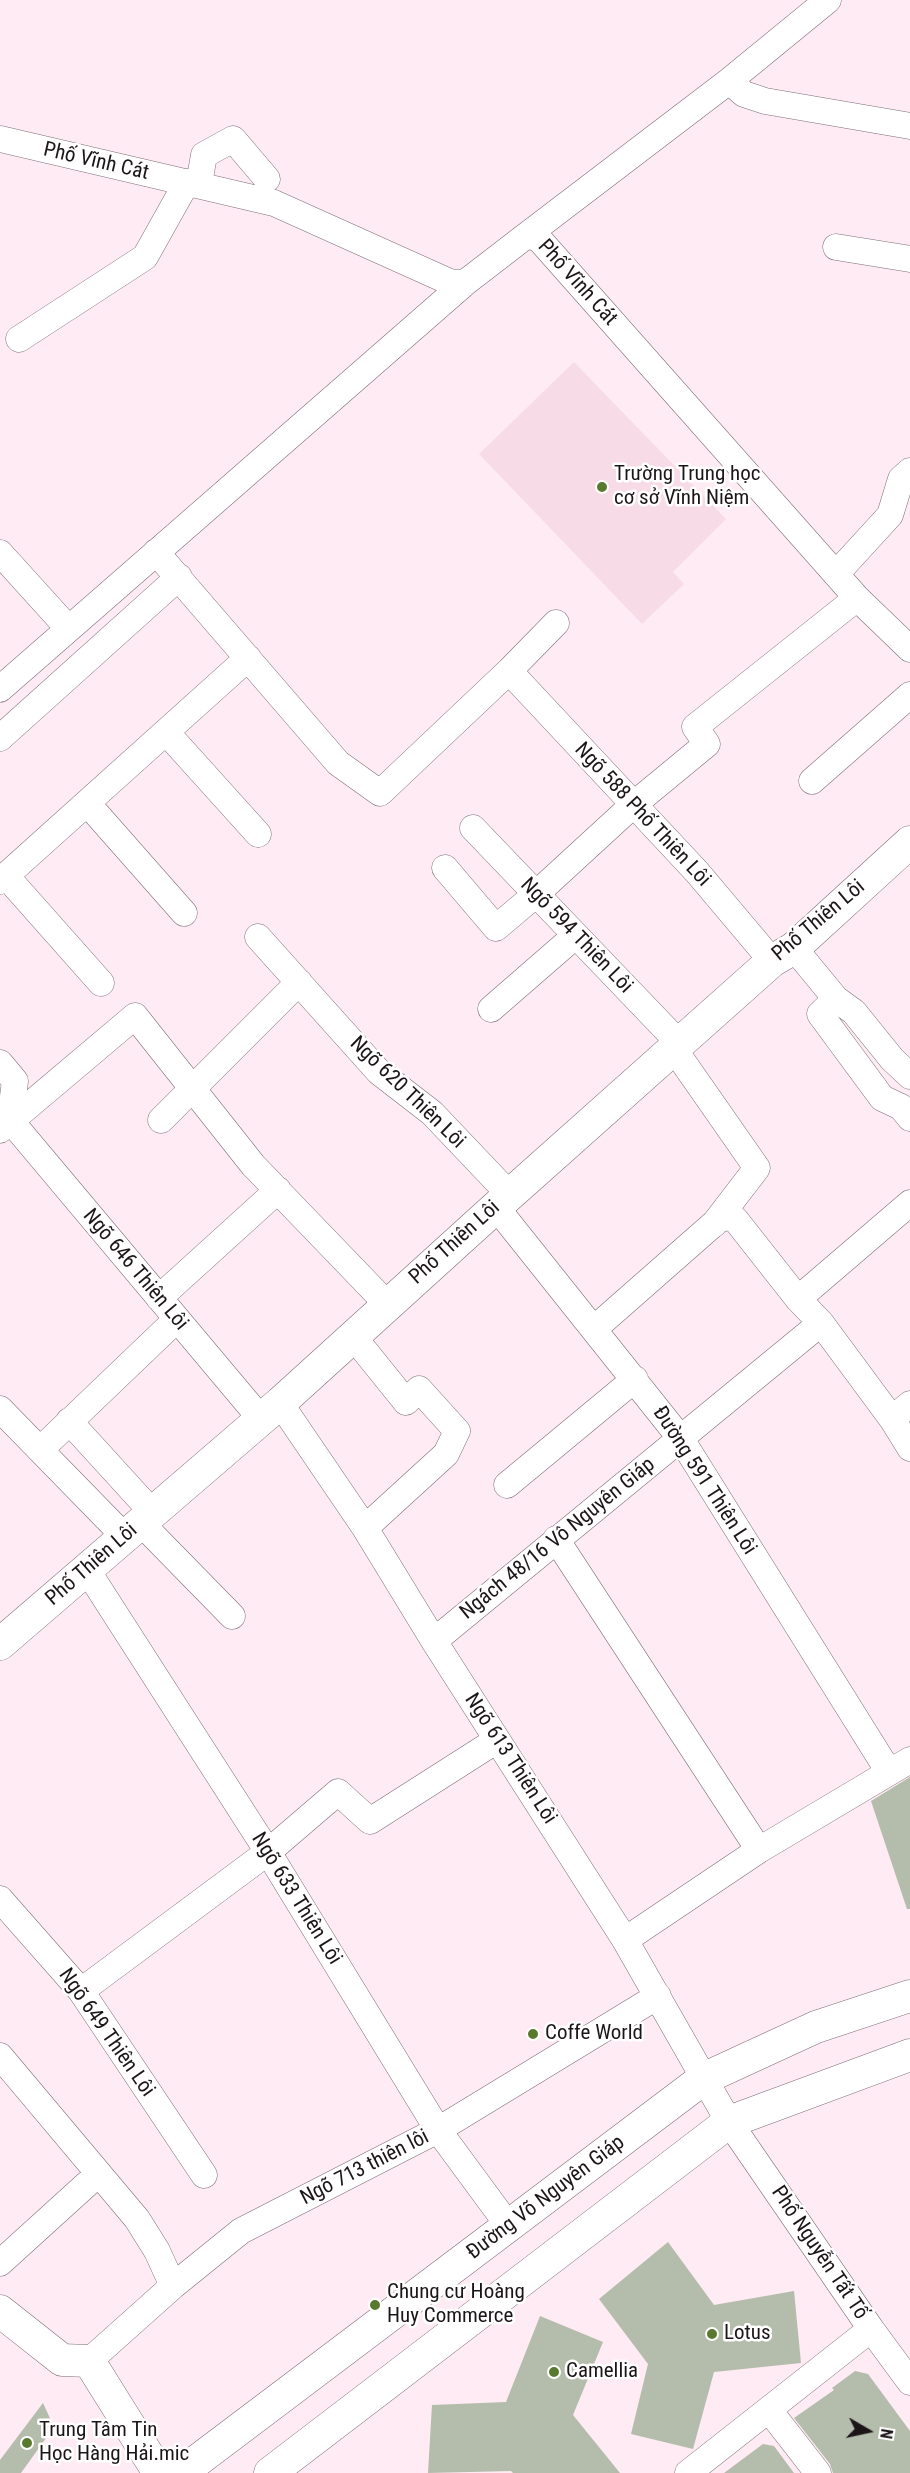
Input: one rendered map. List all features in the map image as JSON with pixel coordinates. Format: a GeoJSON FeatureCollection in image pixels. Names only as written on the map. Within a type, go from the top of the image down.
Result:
{"type":"FeatureCollection","features":[{"type":"Feature","properties":{"kind":"main road","name":"Phố Thiên Lôi"},"geometry":{"type":"LineString","coordinates":[[0,1644],[270,1411],[352,1335],[677,1046],[910,843]]}},
{"type":"Feature","properties":{"kind":"main road","name":"Đường Võ Nguyên Giáp"},"geometry":{"type":"LineString","coordinates":[[181,2473],[703,2079],[816,2027],[910,1996]]}},
{"type":"Feature","properties":{"kind":"main road"},"geometry":{"type":"LineString","coordinates":[[270,2473],[729,2122],[910,2055]]}},
{"type":"Feature","properties":{"kind":"main road"},"geometry":{"type":"LineString","coordinates":[[0,2311],[62,2360],[89,2361],[159,2473]]}},
{"type":"Feature","properties":{"kind":"street"},"geometry":{"type":"LineString","coordinates":[[527,235],[729,81],[828,0]]}},
{"type":"Feature","properties":{"kind":"street"},"geometry":{"type":"LineString","coordinates":[[729,81],[744,94],[765,101],[910,126]]}},
{"type":"Feature","properties":{"kind":"street","name":"Phố Vĩnh Cát"},"geometry":{"type":"LineString","coordinates":[[0,139],[274,203],[452,283],[466,282],[527,235],[539,238],[857,598],[910,649]]}},
{"type":"Feature","properties":{"kind":"street"},"geometry":{"type":"LineString","coordinates":[[19,339],[145,257],[193,183],[204,155],[233,139],[267,179]]}},
{"type":"Feature","properties":{"kind":"street"},"geometry":{"type":"LineString","coordinates":[[836,247],[910,259]]}},
{"type":"Feature","properties":{"kind":"street"},"geometry":{"type":"LineString","coordinates":[[0,689],[466,282]]}},
{"type":"Feature","properties":{"kind":"street"},"geometry":{"type":"LineString","coordinates":[[836,574],[890,515],[901,479],[910,471]]}},
{"type":"Feature","properties":{"kind":"street"},"geometry":{"type":"LineString","coordinates":[[156,552],[338,763],[380,793],[509,671],[556,622]]}},
{"type":"Feature","properties":{"kind":"street"},"geometry":{"type":"LineString","coordinates":[[0,553],[68,628]]}},
{"type":"Feature","properties":{"kind":"street"},"geometry":{"type":"LineString","coordinates":[[0,738],[179,577]]}},
{"type":"Feature","properties":{"kind":"street"},"geometry":{"type":"LineString","coordinates":[[445,868],[496,928],[633,806],[707,744],[695,727],[857,598]]}},
{"type":"Feature","properties":{"kind":"street"},"geometry":{"type":"LineString","coordinates":[[101,983],[3,878],[248,658]]}},
{"type":"Feature","properties":{"kind":"street","name":"Ngõ 588 Phố Thiên Lôi"},"geometry":{"type":"LineString","coordinates":[[509,671],[697,872],[783,955],[855,1012],[892,1059],[910,1076]]}},
{"type":"Feature","properties":{"kind":"street"},"geometry":{"type":"LineString","coordinates":[[812,781],[910,695]]}},
{"type":"Feature","properties":{"kind":"street"},"geometry":{"type":"LineString","coordinates":[[166,732],[258,834]]}},
{"type":"Feature","properties":{"kind":"street"},"geometry":{"type":"LineString","coordinates":[[87,803],[184,913]]}},
{"type":"Feature","properties":{"kind":"street","name":"Ngõ 594 Thiên Lôi"},"geometry":{"type":"LineString","coordinates":[[473,828],[677,1046],[757,1168],[714,1224]]}},
{"type":"Feature","properties":{"kind":"street"},"geometry":{"type":"LineString","coordinates":[[492,1009],[575,936]]}},
{"type":"Feature","properties":{"kind":"street","name":"Ngõ 620 Thiên Lôi"},"geometry":{"type":"LineString","coordinates":[[258,937],[379,1072],[432,1113],[503,1201]]}},
{"type":"Feature","properties":{"kind":"street"},"geometry":{"type":"LineString","coordinates":[[161,1120],[299,982]]}},
{"type":"Feature","properties":{"kind":"street"},"geometry":{"type":"LineString","coordinates":[[836,999],[820,1014],[882,1098],[901,1107],[906,1125]]}},
{"type":"Feature","properties":{"kind":"street"},"geometry":{"type":"LineString","coordinates":[[5,1125],[135,1016],[253,1165],[387,1304]]}},
{"type":"Feature","properties":{"kind":"street"},"geometry":{"type":"LineString","coordinates":[[0,1063],[15,1081],[5,1125]]}},
{"type":"Feature","properties":{"kind":"street","name":"Ngõ 646 Thiên Lôi"},"geometry":{"type":"LineString","coordinates":[[5,1125],[177,1319],[270,1411]]}},
{"type":"Feature","properties":{"kind":"street"},"geometry":{"type":"LineString","coordinates":[[159,1298],[278,1190]]}},
{"type":"Feature","properties":{"kind":"street","name":"Đường 591 Thiên Lôi"},"geometry":{"type":"LineString","coordinates":[[503,1201],[594,1329],[681,1439],[899,1766]]}},
{"type":"Feature","properties":{"kind":"street"},"geometry":{"type":"LineString","coordinates":[[798,1299],[910,1203]]}},
{"type":"Feature","properties":{"kind":"street"},"geometry":{"type":"LineString","coordinates":[[594,1329],[714,1224],[726,1217],[735,1219],[798,1299],[901,1412],[910,1448]]}},
{"type":"Feature","properties":{"kind":"street"},"geometry":{"type":"LineString","coordinates":[[40,1450],[177,1319]]}},
{"type":"Feature","properties":{"kind":"street","name":"Ngách 48/16 Vô Nguyên Giáp"},"geometry":{"type":"LineString","coordinates":[[434,1641],[821,1323]]}},
{"type":"Feature","properties":{"kind":"street"},"geometry":{"type":"LineString","coordinates":[[352,1335],[406,1402],[419,1389],[457,1431],[446,1454],[365,1527]]}},
{"type":"Feature","properties":{"kind":"street"},"geometry":{"type":"LineString","coordinates":[[507,1485],[635,1379]]}},
{"type":"Feature","properties":{"kind":"street"},"geometry":{"type":"LineString","coordinates":[[0,1409],[40,1450],[139,1524],[232,1616]]}},
{"type":"Feature","properties":{"kind":"street","name":"Ngõ 613 Thiên Lôi"},"geometry":{"type":"LineString","coordinates":[[270,1411],[365,1527],[434,1641],[625,1940],[729,2122]]}},
{"type":"Feature","properties":{"kind":"street"},"geometry":{"type":"LineString","coordinates":[[69,1421],[139,1524]]}},
{"type":"Feature","properties":{"kind":"street"},"geometry":{"type":"LineString","coordinates":[[556,1539],[759,1850]]}},
{"type":"Feature","properties":{"kind":"street","name":"Ngõ 633 Thiên Lôi"},"geometry":{"type":"LineString","coordinates":[[87,1570],[268,1852],[438,2130],[508,2225]]}},
{"type":"Feature","properties":{"kind":"street"},"geometry":{"type":"LineString","coordinates":[[81,1991],[268,1852],[338,1792],[370,1821],[497,1740]]}},
{"type":"Feature","properties":{"kind":"street"},"geometry":{"type":"LineString","coordinates":[[625,1940],[759,1850],[899,1766]]}},
{"type":"Feature","properties":{"kind":"street","name":"Ngõ 649 Thiên Lôi"},"geometry":{"type":"LineString","coordinates":[[0,1899],[81,1991],[204,2175]]}},
{"type":"Feature","properties":{"kind":"street","name":"Ngõ 713 thiên lôi"},"geometry":{"type":"LineString","coordinates":[[89,2361],[173,2286],[241,2231],[438,2130],[658,1996]]}},
{"type":"Feature","properties":{"kind":"street"},"geometry":{"type":"LineString","coordinates":[[2,2059],[137,2219],[157,2251],[173,2286]]}},
{"type":"Feature","properties":{"kind":"street","name":"Phố Nguyễn Tất Tố"},"geometry":{"type":"LineString","coordinates":[[729,2122],[910,2382]]}},
{"type":"Feature","properties":{"kind":"street"},"geometry":{"type":"LineString","coordinates":[[0,2263],[87,2184]]}},
{"type":"Feature","properties":{"kind":"street"},"geometry":{"type":"LineString","coordinates":[[687,2473],[871,2329]]}},
{"type":"Feature","properties":{"kind":"street"},"geometry":{"type":"LineString","coordinates":[[769,2410],[818,2473]]}},
{"type":"Feature","properties":{"kind":"shaded area","name":"Trường Trung học cơ sở Vĩnh Niệm"},"geometry":{"type":"Polygon","coordinates":[[[574,362],[726,519],[673,572],[684,584],[642,624],[479,454],[574,362]]]}},
{"type":"Feature","properties":{"kind":"building"},"geometry":{"type":"Polygon","coordinates":[[[910,1777],[910,1909],[907,1909],[871,1801],[910,1777]]]}},
{"type":"Feature","properties":{"kind":"building","name":"Lotus"},"geometry":{"type":"Polygon","coordinates":[[[668,2242],[714,2305],[794,2291],[801,2363],[714,2372],[693,2449],[631,2434],[648,2364],[599,2299],[668,2242]]]}},
{"type":"Feature","properties":{"kind":"building","name":"Camellia"},"geometry":{"type":"Polygon","coordinates":[[[540,2316],[603,2342],[573,2415],[620,2473],[513,2473],[511,2471],[428,2473],[432,2405],[506,2402],[540,2316]]]}},
{"type":"Feature","properties":{"kind":"building"},"geometry":{"type":"Polygon","coordinates":[[[855,2371],[868,2374],[910,2431],[910,2473],[833,2473],[830,2464],[794,2418],[834,2390],[832,2388],[855,2371]]]}},
{"type":"Feature","properties":{"kind":"building","name":"Trung Tâm Tin Học Hàng Hải.mic"},"geometry":{"type":"Polygon","coordinates":[[[43,2403],[54,2427],[21,2473],[0,2473],[0,2460],[43,2403]]]}},
{"type":"Feature","properties":{"kind":"building"},"geometry":{"type":"Polygon","coordinates":[[[763,2444],[774,2446],[794,2473],[724,2473],[763,2444]]]}},
{"type":"Feature","properties":{"kind":"place","name":"Trường Trung học cơ sở Vĩnh Niệm"},"geometry":{"type":"Point","coordinates":[602,487]}},
{"type":"Feature","properties":{"kind":"place","name":"Coffe World"},"geometry":{"type":"Point","coordinates":[533,2034]}},
{"type":"Feature","properties":{"kind":"place","name":"Chung cư Hoàng Huy Commerce"},"geometry":{"type":"Point","coordinates":[375,2305]}},
{"type":"Feature","properties":{"kind":"place","name":"Lotus"},"geometry":{"type":"Point","coordinates":[712,2334]}},
{"type":"Feature","properties":{"kind":"place","name":"Camellia"},"geometry":{"type":"Point","coordinates":[554,2372]}},
{"type":"Feature","properties":{"kind":"place","name":"Trung Tâm Tin Học Hàng Hải.mic"},"geometry":{"type":"Point","coordinates":[27,2443]}}]}
